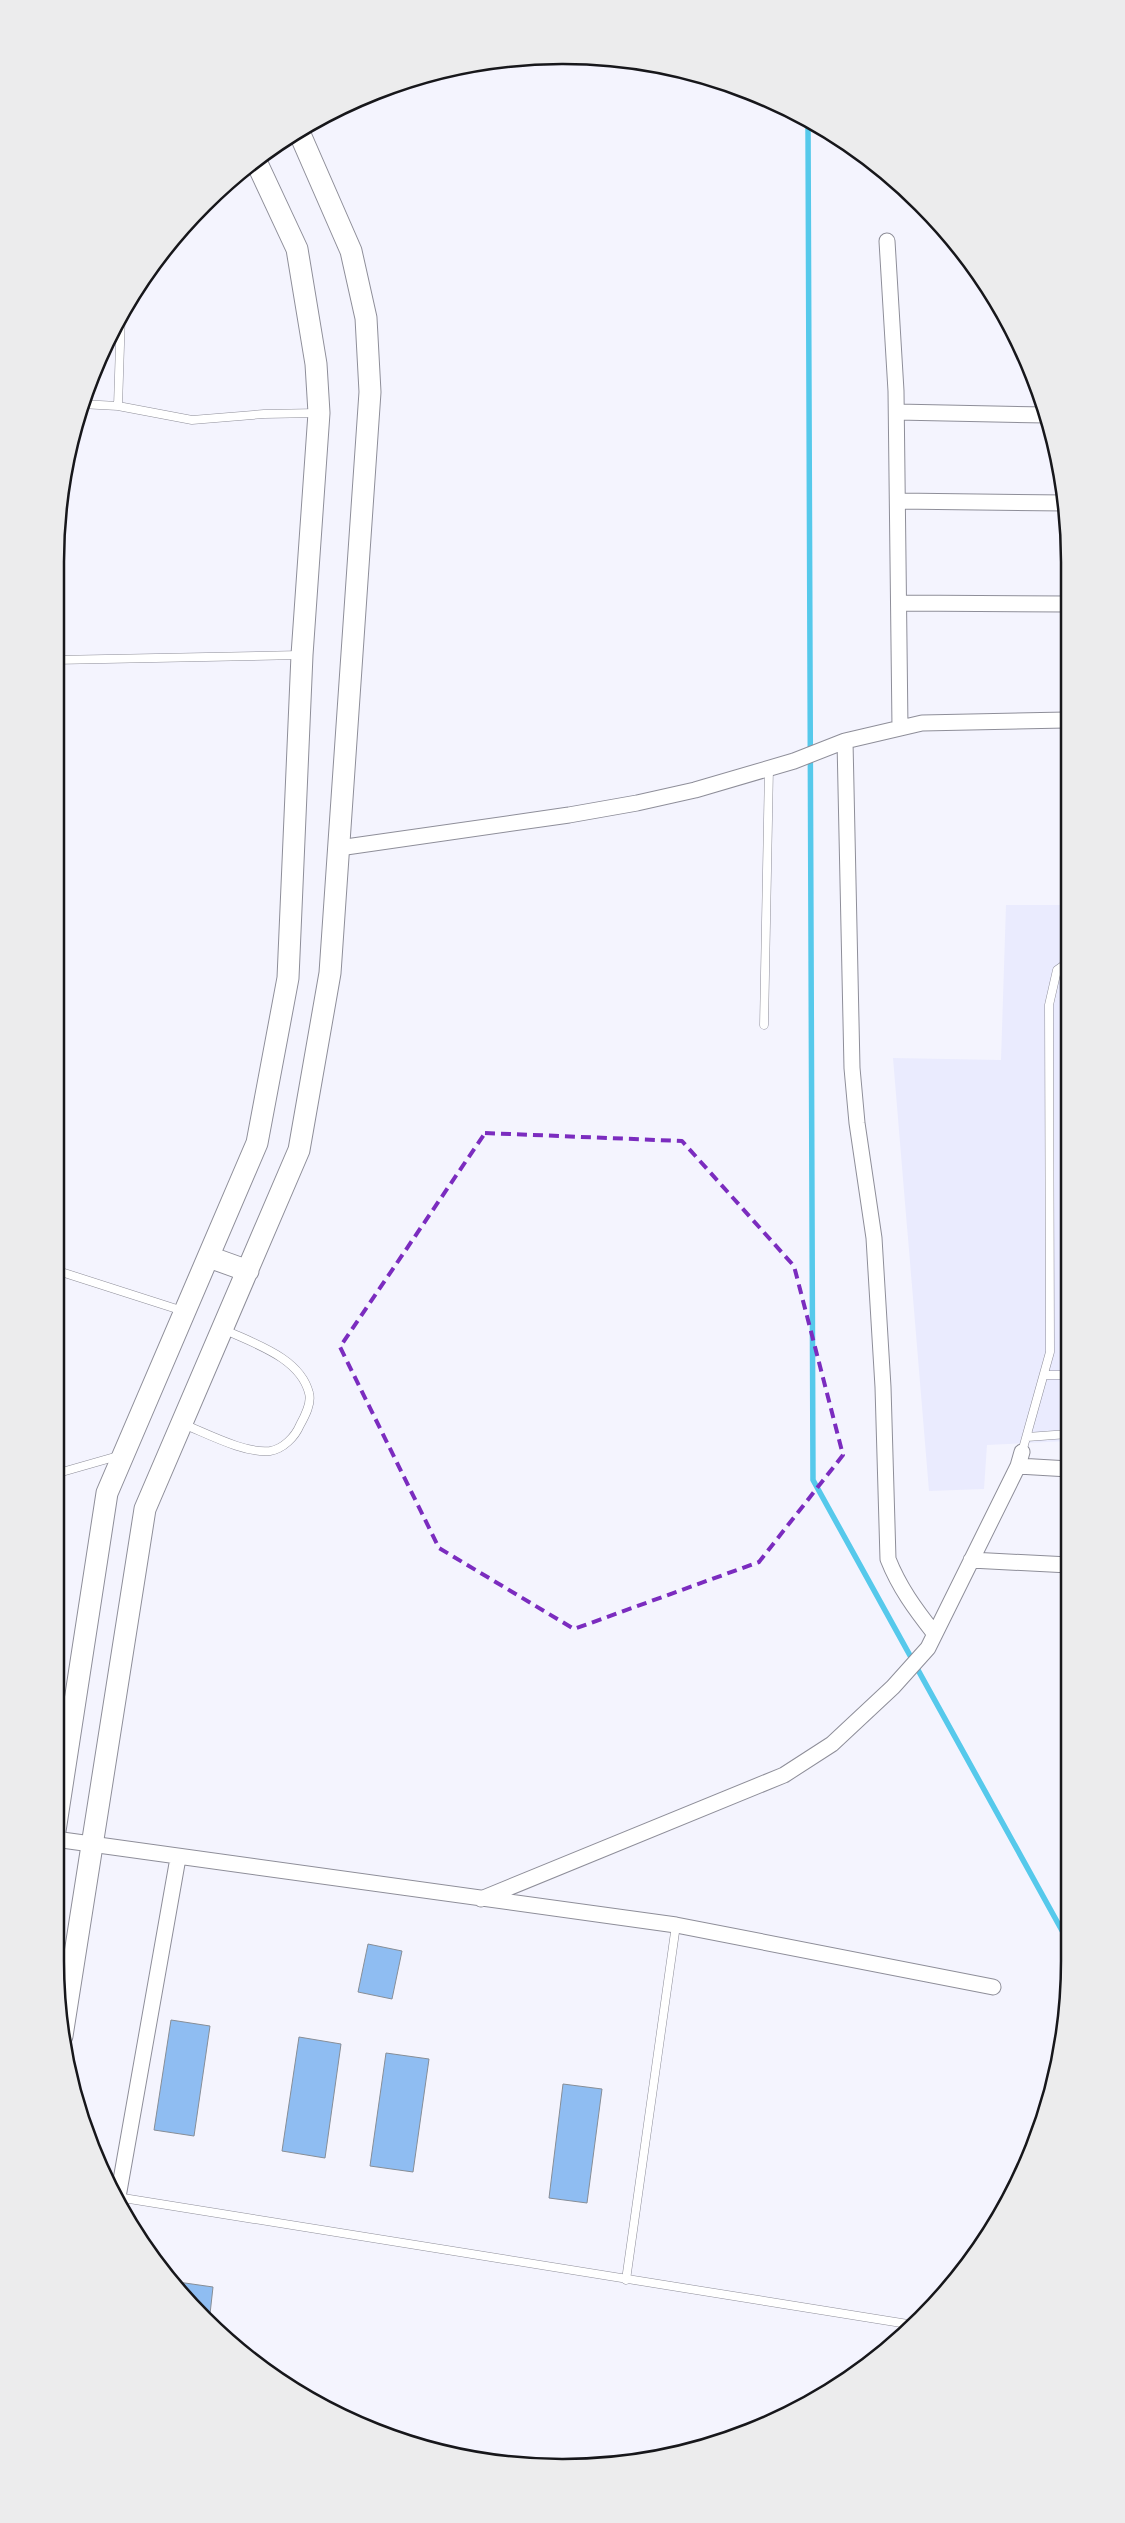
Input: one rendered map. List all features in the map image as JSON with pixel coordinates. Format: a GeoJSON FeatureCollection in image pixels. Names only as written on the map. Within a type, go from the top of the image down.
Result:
{"type":"FeatureCollection","features":[{"type":"Feature","properties":{"kind":"main road"},"geometry":{"type":"LineString","coordinates":[[66,2008],[145,1509],[299,1150],[330,973],[370,392],[366,318],[351,251],[301,138]]}},
{"type":"Feature","properties":{"kind":"main road"},"geometry":{"type":"LineString","coordinates":[[64,1773],[107,1493],[257,1143],[288,978],[302,655],[319,413],[316,364],[297,249],[259,167]]}},
{"type":"Feature","properties":{"kind":"main road"},"geometry":{"type":"LineString","coordinates":[[208,1257],[248,1271]]}},
{"type":"Feature","properties":{"kind":"street"},"geometry":{"type":"LineString","coordinates":[[887,241],[897,412],[900,728]]}},
{"type":"Feature","properties":{"kind":"street"},"geometry":{"type":"LineString","coordinates":[[897,412],[1038,414]]}},
{"type":"Feature","properties":{"kind":"street"},"geometry":{"type":"LineString","coordinates":[[898,501],[1057,502]]}},
{"type":"Feature","properties":{"kind":"street"},"geometry":{"type":"LineString","coordinates":[[899,603],[1061,604]]}},
{"type":"Feature","properties":{"kind":"street"},"geometry":{"type":"LineString","coordinates":[[339,848],[569,815],[637,803],[695,790],[794,761],[845,741],[922,723],[968,720],[1061,720]]}},
{"type":"Feature","properties":{"kind":"street"},"geometry":{"type":"LineString","coordinates":[[845,741],[852,1068],[857,1123],[874,1238],[883,1387],[888,1559],[896,1581],[934,1633]]}},
{"type":"Feature","properties":{"kind":"street"},"geometry":{"type":"LineString","coordinates":[[480,1900],[784,1776],[832,1744],[893,1687],[928,1648],[1018,1466],[1025,1444]]}},
{"type":"Feature","properties":{"kind":"street"},"geometry":{"type":"LineString","coordinates":[[1018,1466],[1061,1469]]}},
{"type":"Feature","properties":{"kind":"street"},"geometry":{"type":"LineString","coordinates":[[971,1560],[1061,1565]]}},
{"type":"Feature","properties":{"kind":"street"},"geometry":{"type":"LineString","coordinates":[[64,1841],[480,1900],[676,1925],[993,1987]]}},
{"type":"Feature","properties":{"kind":"street"},"geometry":{"type":"LineString","coordinates":[[119,2188],[178,1858]]}},
{"type":"Feature","properties":{"kind":"lane"},"geometry":{"type":"LineString","coordinates":[[118,406],[120,332]]}},
{"type":"Feature","properties":{"kind":"lane"},"geometry":{"type":"LineString","coordinates":[[89,404],[118,406],[192,420],[264,414],[319,413]]}},
{"type":"Feature","properties":{"kind":"lane"},"geometry":{"type":"LineString","coordinates":[[64,660],[302,655]]}},
{"type":"Feature","properties":{"kind":"lane"},"geometry":{"type":"LineString","coordinates":[[764,1025],[769,768]]}},
{"type":"Feature","properties":{"kind":"lane"},"geometry":{"type":"LineString","coordinates":[[1025,1444],[1046,1375],[1050,1352],[1049,1005],[1057,970],[1061,967]]}},
{"type":"Feature","properties":{"kind":"lane"},"geometry":{"type":"LineString","coordinates":[[64,1273],[185,1312]]}},
{"type":"Feature","properties":{"kind":"lane"},"geometry":{"type":"LineString","coordinates":[[182,1424],[248,1449],[270,1451],[286,1443],[297,1433],[304,1417],[309,1393],[297,1371],[282,1358],[223,1329]]}},
{"type":"Feature","properties":{"kind":"lane"},"geometry":{"type":"LineString","coordinates":[[1046,1375],[1061,1375]]}},
{"type":"Feature","properties":{"kind":"lane"},"geometry":{"type":"LineString","coordinates":[[1025,1444],[1061,1436]]}},
{"type":"Feature","properties":{"kind":"lane"},"geometry":{"type":"LineString","coordinates":[[64,1472],[124,1455]]}},
{"type":"Feature","properties":{"kind":"lane"},"geometry":{"type":"LineString","coordinates":[[626,2280],[676,1925]]}},
{"type":"Feature","properties":{"kind":"lane"},"geometry":{"type":"LineString","coordinates":[[126,2200],[904,2323]]}},
{"type":"Feature","properties":{"kind":"highlighted area"},"geometry":{"type":"Polygon","coordinates":[[[485,1133],[682,1141],[794,1266],[843,1455],[759,1562],[574,1629],[439,1548],[340,1347],[485,1133]]]}},
{"type":"Feature","properties":{"kind":"shaded area"},"geometry":{"type":"Polygon","coordinates":[[[1006,905],[1061,905],[1061,1441],[987,1445],[984,1489],[929,1491],[893,1058],[1001,1060],[1006,905]]]}},
{"type":"Feature","properties":{"kind":"building"},"geometry":{"type":"Polygon","coordinates":[[[368,1944],[402,1951],[392,1999],[358,1992],[368,1944]]]}},
{"type":"Feature","properties":{"kind":"building"},"geometry":{"type":"Polygon","coordinates":[[[171,2020],[210,2026],[194,2136],[154,2130],[171,2020]]]}},
{"type":"Feature","properties":{"kind":"building"},"geometry":{"type":"Polygon","coordinates":[[[299,2037],[341,2044],[325,2158],[282,2151],[299,2037]]]}},
{"type":"Feature","properties":{"kind":"building"},"geometry":{"type":"Polygon","coordinates":[[[386,2053],[429,2059],[413,2172],[370,2166],[386,2053]]]}},
{"type":"Feature","properties":{"kind":"building"},"geometry":{"type":"Polygon","coordinates":[[[563,2084],[602,2089],[587,2203],[549,2198],[563,2084]]]}},
{"type":"Feature","properties":{"kind":"building"},"geometry":{"type":"Polygon","coordinates":[[[183,2283],[213,2287],[210,2313],[183,2283]]]}},
{"type":"Feature","properties":{"kind":"waterway"},"geometry":{"type":"LineString","coordinates":[[808,129],[813,1480],[1061,1929]]}}]}
